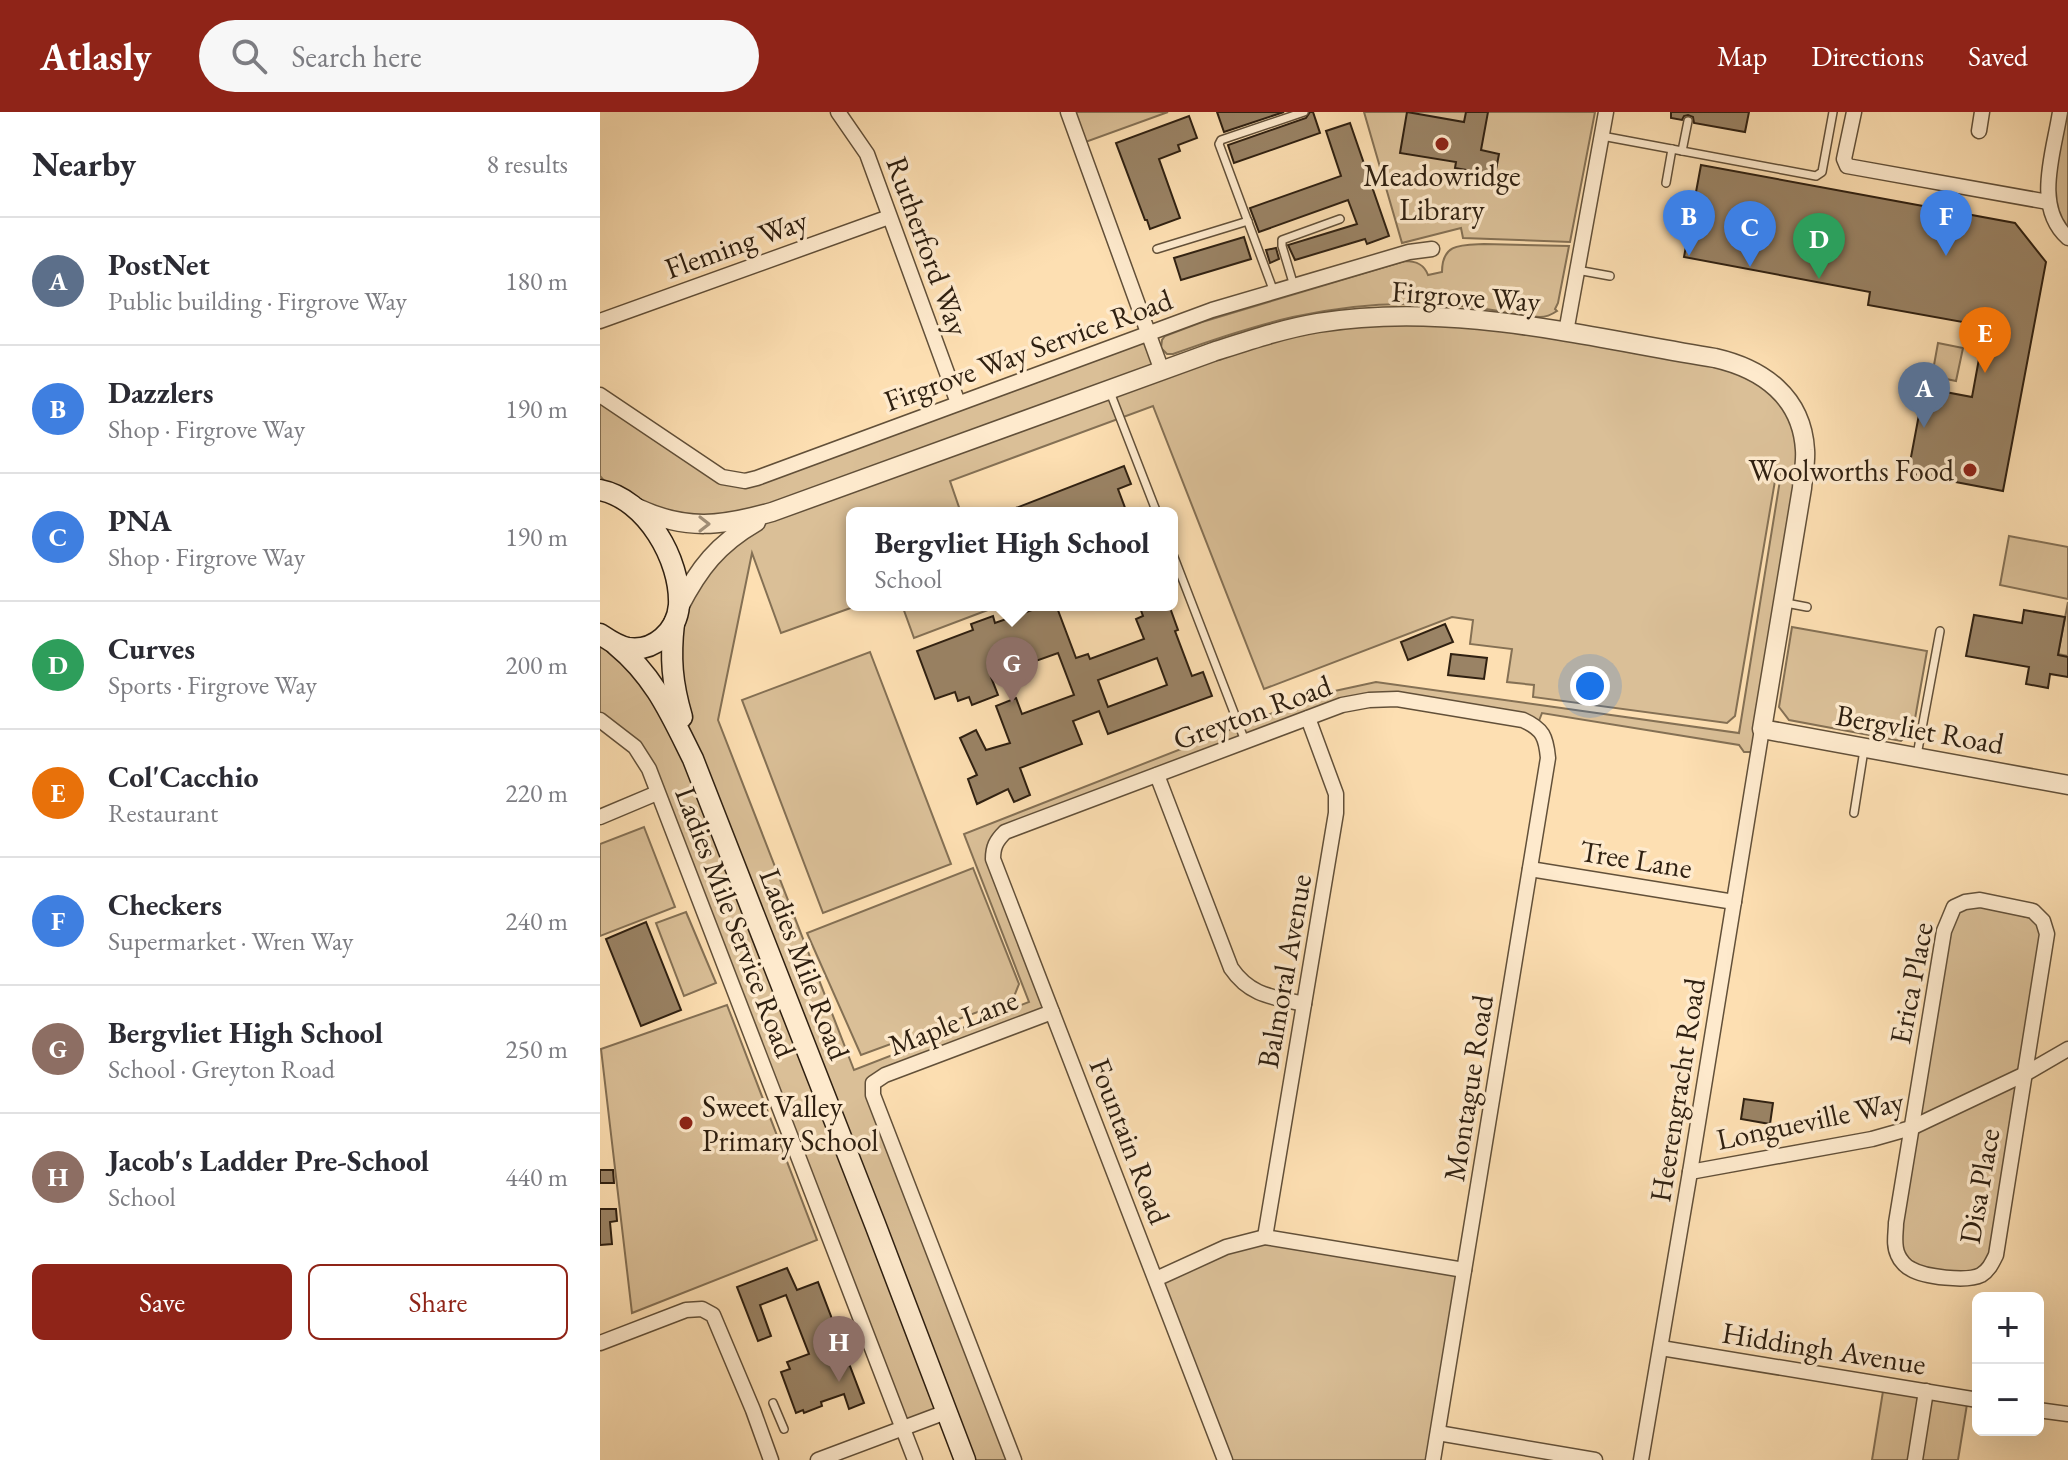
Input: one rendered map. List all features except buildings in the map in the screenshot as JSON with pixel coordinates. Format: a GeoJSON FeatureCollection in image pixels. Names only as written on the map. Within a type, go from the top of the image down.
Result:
{"type":"FeatureCollection","features":[{"type":"Feature","properties":{"kind":"main road"},"geometry":{"type":"LineString","coordinates":[[600,476],[629,502]]}},
{"type":"Feature","properties":{"kind":"main road"},"geometry":{"type":"LineString","coordinates":[[600,490],[629,502]]}},
{"type":"Feature","properties":{"kind":"main road","name":"Ladies Mile Road"},"geometry":{"type":"LineString","coordinates":[[629,502],[648,521],[665,547],[676,580],[677,615],[671,653],[672,675],[693,759]]}},
{"type":"Feature","properties":{"kind":"main road"},"geometry":{"type":"LineString","coordinates":[[608,640],[628,648],[651,645],[660,640],[677,615]]}},
{"type":"Feature","properties":{"kind":"main road","name":"Ladies Mile Road"},"geometry":{"type":"LineString","coordinates":[[608,640],[650,679],[693,759],[965,1460]]}},
{"type":"Feature","properties":{"kind":"street","name":"Rutherford Way"},"geometry":{"type":"LineString","coordinates":[[838,112],[867,154],[958,403]]}},
{"type":"Feature","properties":{"kind":"street"},"geometry":{"type":"LineString","coordinates":[[1068,112],[1162,371]]}},
{"type":"Feature","properties":{"kind":"street"},"geometry":{"type":"LineString","coordinates":[[1566,332],[1606,112]]}},
{"type":"Feature","properties":{"kind":"street"},"geometry":{"type":"LineString","coordinates":[[1854,112],[1844,159],[1847,166],[2048,202]]}},
{"type":"Feature","properties":{"kind":"street"},"geometry":{"type":"LineString","coordinates":[[1979,131],[1982,112]]}},
{"type":"Feature","properties":{"kind":"street"},"geometry":{"type":"LineString","coordinates":[[2060,112],[2048,181],[2048,202],[2054,221],[2068,238]]}},
{"type":"Feature","properties":{"kind":"street","name":"Fleming Way"},"geometry":{"type":"LineString","coordinates":[[600,321],[889,217]]}},
{"type":"Feature","properties":{"kind":"street","name":"Firgrove Way Service Road"},"geometry":{"type":"LineString","coordinates":[[600,395],[722,477],[745,481],[1212,310],[1409,252],[1432,249]]}},
{"type":"Feature","properties":{"kind":"street","name":"Firgrove Way"},"geometry":{"type":"LineString","coordinates":[[629,502],[665,519],[702,525],[730,523],[772,512],[1261,336],[1318,323],[1421,316],[1482,320],[1733,362],[1754,371],[1782,393],[1802,430],[1805,453],[1802,488],[1762,729]]}},
{"type":"Feature","properties":{"kind":"street","name":"Firgrove Way"},"geometry":{"type":"LineString","coordinates":[[677,615],[701,569],[716,551],[772,512]]}},
{"type":"Feature","properties":{"kind":"street","name":"Greyton Road"},"geometry":{"type":"LineString","coordinates":[[997,840],[1005,832],[1342,705],[1397,699],[1523,720],[1537,726]]}},
{"type":"Feature","properties":{"kind":"street","name":"Balmoral Avenue"},"geometry":{"type":"LineString","coordinates":[[1265,1237],[1336,813],[1336,794],[1308,718]]}},
{"type":"Feature","properties":{"kind":"street","name":"Ladies Mile Service Road"},"geometry":{"type":"LineString","coordinates":[[600,720],[635,747],[649,769],[915,1460]]}},
{"type":"Feature","properties":{"kind":"street","name":"Montague Road"},"geometry":{"type":"LineString","coordinates":[[1433,1460],[1548,758],[1546,740],[1537,726]]}},
{"type":"Feature","properties":{"kind":"street","name":"Bergvliet Road"},"geometry":{"type":"LineString","coordinates":[[1762,729],[2068,785]]}},
{"type":"Feature","properties":{"kind":"street","name":"Heerengracht Road"},"geometry":{"type":"LineString","coordinates":[[1641,1460],[1762,729]]}},
{"type":"Feature","properties":{"kind":"street"},"geometry":{"type":"LineString","coordinates":[[1157,775],[1231,968],[1251,990],[1304,1004]]}},
{"type":"Feature","properties":{"kind":"street"},"geometry":{"type":"LineString","coordinates":[[600,817],[657,793]]}},
{"type":"Feature","properties":{"kind":"street","name":"Fountain Road"},"geometry":{"type":"LineString","coordinates":[[997,840],[993,859],[1225,1460]]}},
{"type":"Feature","properties":{"kind":"street","name":"Tree Lane"},"geometry":{"type":"LineString","coordinates":[[1530,869],[1734,902]]}},
{"type":"Feature","properties":{"kind":"street","name":"Erica Place"},"geometry":{"type":"LineString","coordinates":[[1911,1128],[1944,931],[1954,907],[1965,902],[1980,900],[2033,911],[2043,921],[2047,934],[2025,1074]]}},
{"type":"Feature","properties":{"kind":"street","name":"Maple Lane"},"geometry":{"type":"LineString","coordinates":[[1014,1460],[878,1109],[873,1083],[885,1075],[1052,1012]]}},
{"type":"Feature","properties":{"kind":"street","name":"Longueville Way"},"geometry":{"type":"LineString","coordinates":[[1690,1172],[1872,1139],[1911,1128],[2025,1074],[2068,1049]]}},
{"type":"Feature","properties":{"kind":"street","name":"Disa Place"},"geometry":{"type":"LineString","coordinates":[[1911,1128],[1896,1223],[1897,1254],[1911,1270],[1924,1274],[1974,1278],[1983,1274],[1996,1255],[2025,1074]]}},
{"type":"Feature","properties":{"kind":"street"},"geometry":{"type":"LineString","coordinates":[[1156,1279],[1226,1247],[1265,1237],[1464,1270]]}},
{"type":"Feature","properties":{"kind":"street"},"geometry":{"type":"LineString","coordinates":[[600,1343],[686,1310],[702,1309],[713,1315],[771,1460]]}},
{"type":"Feature","properties":{"kind":"street","name":"Hiddingh Avenue"},"geometry":{"type":"LineString","coordinates":[[1661,1348],[1972,1399]]}},
{"type":"Feature","properties":{"kind":"street"},"geometry":{"type":"LineString","coordinates":[[1915,1460],[1926,1391]]}},
{"type":"Feature","properties":{"kind":"street"},"geometry":{"type":"LineString","coordinates":[[2044,1411],[2068,1414]]}},
{"type":"Feature","properties":{"kind":"street"},"geometry":{"type":"LineString","coordinates":[[818,1460],[946,1412]]}},
{"type":"Feature","properties":{"kind":"street"},"geometry":{"type":"LineString","coordinates":[[1438,1433],[1595,1460]]}},
{"type":"Feature","properties":{"kind":"lane"},"geometry":{"type":"LineString","coordinates":[[1274,293],[1219,147],[1220,142],[1304,112]]}},
{"type":"Feature","properties":{"kind":"lane"},"geometry":{"type":"LineString","coordinates":[[1602,136],[1816,176],[1822,172],[1833,112]]}},
{"type":"Feature","properties":{"kind":"lane"},"geometry":{"type":"LineString","coordinates":[[1682,151],[1688,121]]}},
{"type":"Feature","properties":{"kind":"lane"},"geometry":{"type":"LineString","coordinates":[[1666,183],[1672,149]]}},
{"type":"Feature","properties":{"kind":"lane"},"geometry":{"type":"LineString","coordinates":[[1295,287],[1282,240],[1340,219]]}},
{"type":"Feature","properties":{"kind":"lane"},"geometry":{"type":"LineString","coordinates":[[1157,249],[1248,221]]}},
{"type":"Feature","properties":{"kind":"lane"},"geometry":{"type":"LineString","coordinates":[[1577,270],[1610,276]]}},
{"type":"Feature","properties":{"kind":"lane"},"geometry":{"type":"LineString","coordinates":[[1109,390],[1155,507]]}},
{"type":"Feature","properties":{"kind":"lane"},"geometry":{"type":"LineString","coordinates":[[1178,568],[1245,741]]}},
{"type":"Feature","properties":{"kind":"lane"},"geometry":{"type":"LineString","coordinates":[[1782,602],[1807,607]]}},
{"type":"Feature","properties":{"kind":"lane"},"geometry":{"type":"LineString","coordinates":[[1916,757],[1940,631]]}},
{"type":"Feature","properties":{"kind":"lane"},"geometry":{"type":"LineString","coordinates":[[1854,813],[1865,748]]}},
{"type":"Feature","properties":{"kind":"lane"},"geometry":{"type":"LineString","coordinates":[[773,1403],[784,1429]]}},
{"type":"Feature","properties":{"kind":"shaded area"},"geometry":{"type":"Polygon","coordinates":[[[1068,112],[1168,112],[1080,144],[1068,112]]]}},
{"type":"Feature","properties":{"kind":"shaded area"},"geometry":{"type":"Polygon","coordinates":[[[1364,112],[1595,112],[1570,242],[1463,238],[1461,228],[1402,243],[1364,112]]]}},
{"type":"Feature","properties":{"kind":"shaded area"},"geometry":{"type":"Polygon","coordinates":[[[2060,112],[2068,112],[2068,238],[2048,192],[2060,112]]]}},
{"type":"Feature","properties":{"kind":"shaded area"},"geometry":{"type":"Polygon","coordinates":[[[1461,246],[1569,246],[1557,311],[1540,317],[1443,305],[1385,304],[1323,311],[1263,324],[1173,354],[1167,354],[1161,348],[1165,336],[1202,322],[1405,261],[1419,264],[1428,275],[1442,272],[1449,251],[1461,246]]]}},
{"type":"Feature","properties":{"kind":"shaded area"},"geometry":{"type":"Polygon","coordinates":[[[1421,316],[1754,371],[1802,430],[1757,752],[1744,752],[1739,745],[1542,713],[1537,726],[1369,700],[1005,832],[993,849],[1052,1012],[873,1083],[1014,1460],[965,1460],[946,1412],[902,1428],[649,769],[600,720],[600,634],[661,697],[674,688],[677,615],[743,530],[692,525],[607,484],[600,476],[600,395],[733,480],[1148,333],[1162,371],[1261,336],[1421,316]],[[1153,406],[950,481],[959,507],[846,507],[846,610],[781,633],[752,553],[718,720],[854,1070],[1029,1002],[964,834],[1273,713],[1330,692],[1376,682],[1739,733],[1781,474],[1777,469],[1735,716],[1727,723],[1533,697],[1534,685],[1507,682],[1512,649],[1470,644],[1473,620],[1452,617],[1264,689],[1153,406]]]}},
{"type":"Feature","properties":{"kind":"shaded area"},"geometry":{"type":"Polygon","coordinates":[[[1938,343],[1963,348],[1956,381],[1932,376],[1938,343]]]}},
{"type":"Feature","properties":{"kind":"shaded area"},"geometry":{"type":"Polygon","coordinates":[[[2009,536],[2068,547],[2068,599],[2000,585],[2009,536]]]}},
{"type":"Feature","properties":{"kind":"shaded area"},"geometry":{"type":"Polygon","coordinates":[[[2068,602],[2068,656],[2058,654],[2068,602]]]}},
{"type":"Feature","properties":{"kind":"shaded area"},"geometry":{"type":"Polygon","coordinates":[[[904,611],[985,611],[914,638],[904,611]]]}},
{"type":"Feature","properties":{"kind":"shaded area"},"geometry":{"type":"Polygon","coordinates":[[[1792,627],[1927,651],[1913,730],[1901,741],[1789,720],[1779,707],[1792,627]]]}},
{"type":"Feature","properties":{"kind":"shaded area"},"geometry":{"type":"Polygon","coordinates":[[[870,652],[951,864],[823,913],[742,700],[870,652]]]}},
{"type":"Feature","properties":{"kind":"shaded area"},"geometry":{"type":"Polygon","coordinates":[[[644,827],[675,907],[600,936],[600,844],[644,827]]]}},
{"type":"Feature","properties":{"kind":"shaded area"},"geometry":{"type":"Polygon","coordinates":[[[973,868],[1019,984],[1013,999],[861,1055],[807,933],[973,868]]]}},
{"type":"Feature","properties":{"kind":"shaded area"},"geometry":{"type":"Polygon","coordinates":[[[1965,902],[2043,921],[1996,1255],[1974,1278],[1903,1263],[1896,1223],[1944,931],[1965,902]]]}},
{"type":"Feature","properties":{"kind":"shaded area"},"geometry":{"type":"Polygon","coordinates":[[[686,912],[716,983],[684,996],[656,923],[686,912]]]}},
{"type":"Feature","properties":{"kind":"shaded area","name":"Sweet Valley Primary School"},"geometry":{"type":"Polygon","coordinates":[[[727,1005],[817,1240],[632,1313],[601,1049],[727,1005]]]}},
{"type":"Feature","properties":{"kind":"shaded area"},"geometry":{"type":"Polygon","coordinates":[[[1246,1240],[1464,1270],[1433,1460],[1225,1460],[1156,1279],[1246,1240]]]}},
{"type":"Feature","properties":{"kind":"shaded area"},"geometry":{"type":"Polygon","coordinates":[[[1884,1385],[1968,1398],[1958,1460],[1872,1460],[1884,1385]]]}},
{"type":"Feature","properties":{"kind":"place","name":"Meadowridge Library"},"geometry":{"type":"Point","coordinates":[1442,144]}},
{"type":"Feature","properties":{"kind":"place","name":"Dazzlers"},"geometry":{"type":"Point","coordinates":[1689,256]}},
{"type":"Feature","properties":{"kind":"place","name":"Checkers"},"geometry":{"type":"Point","coordinates":[1946,256]}},
{"type":"Feature","properties":{"kind":"place","name":"PNA"},"geometry":{"type":"Point","coordinates":[1750,267]}},
{"type":"Feature","properties":{"kind":"place","name":"Curves"},"geometry":{"type":"Point","coordinates":[1819,279]}},
{"type":"Feature","properties":{"kind":"place","name":"Col'Cacchio"},"geometry":{"type":"Point","coordinates":[1985,373]}},
{"type":"Feature","properties":{"kind":"place","name":"PostNet"},"geometry":{"type":"Point","coordinates":[1924,428]}},
{"type":"Feature","properties":{"kind":"place","name":"Woolworths Food"},"geometry":{"type":"Point","coordinates":[1970,470]}},
{"type":"Feature","properties":{"kind":"place","name":"Bergvliet High School"},"geometry":{"type":"Point","coordinates":[1012,703]}},
{"type":"Feature","properties":{"kind":"place","name":"Sweet Valley Primary School"},"geometry":{"type":"Point","coordinates":[686,1123]}},
{"type":"Feature","properties":{"kind":"place","name":"Jacob's Ladder Pre-School"},"geometry":{"type":"Point","coordinates":[839,1382]}}]}
